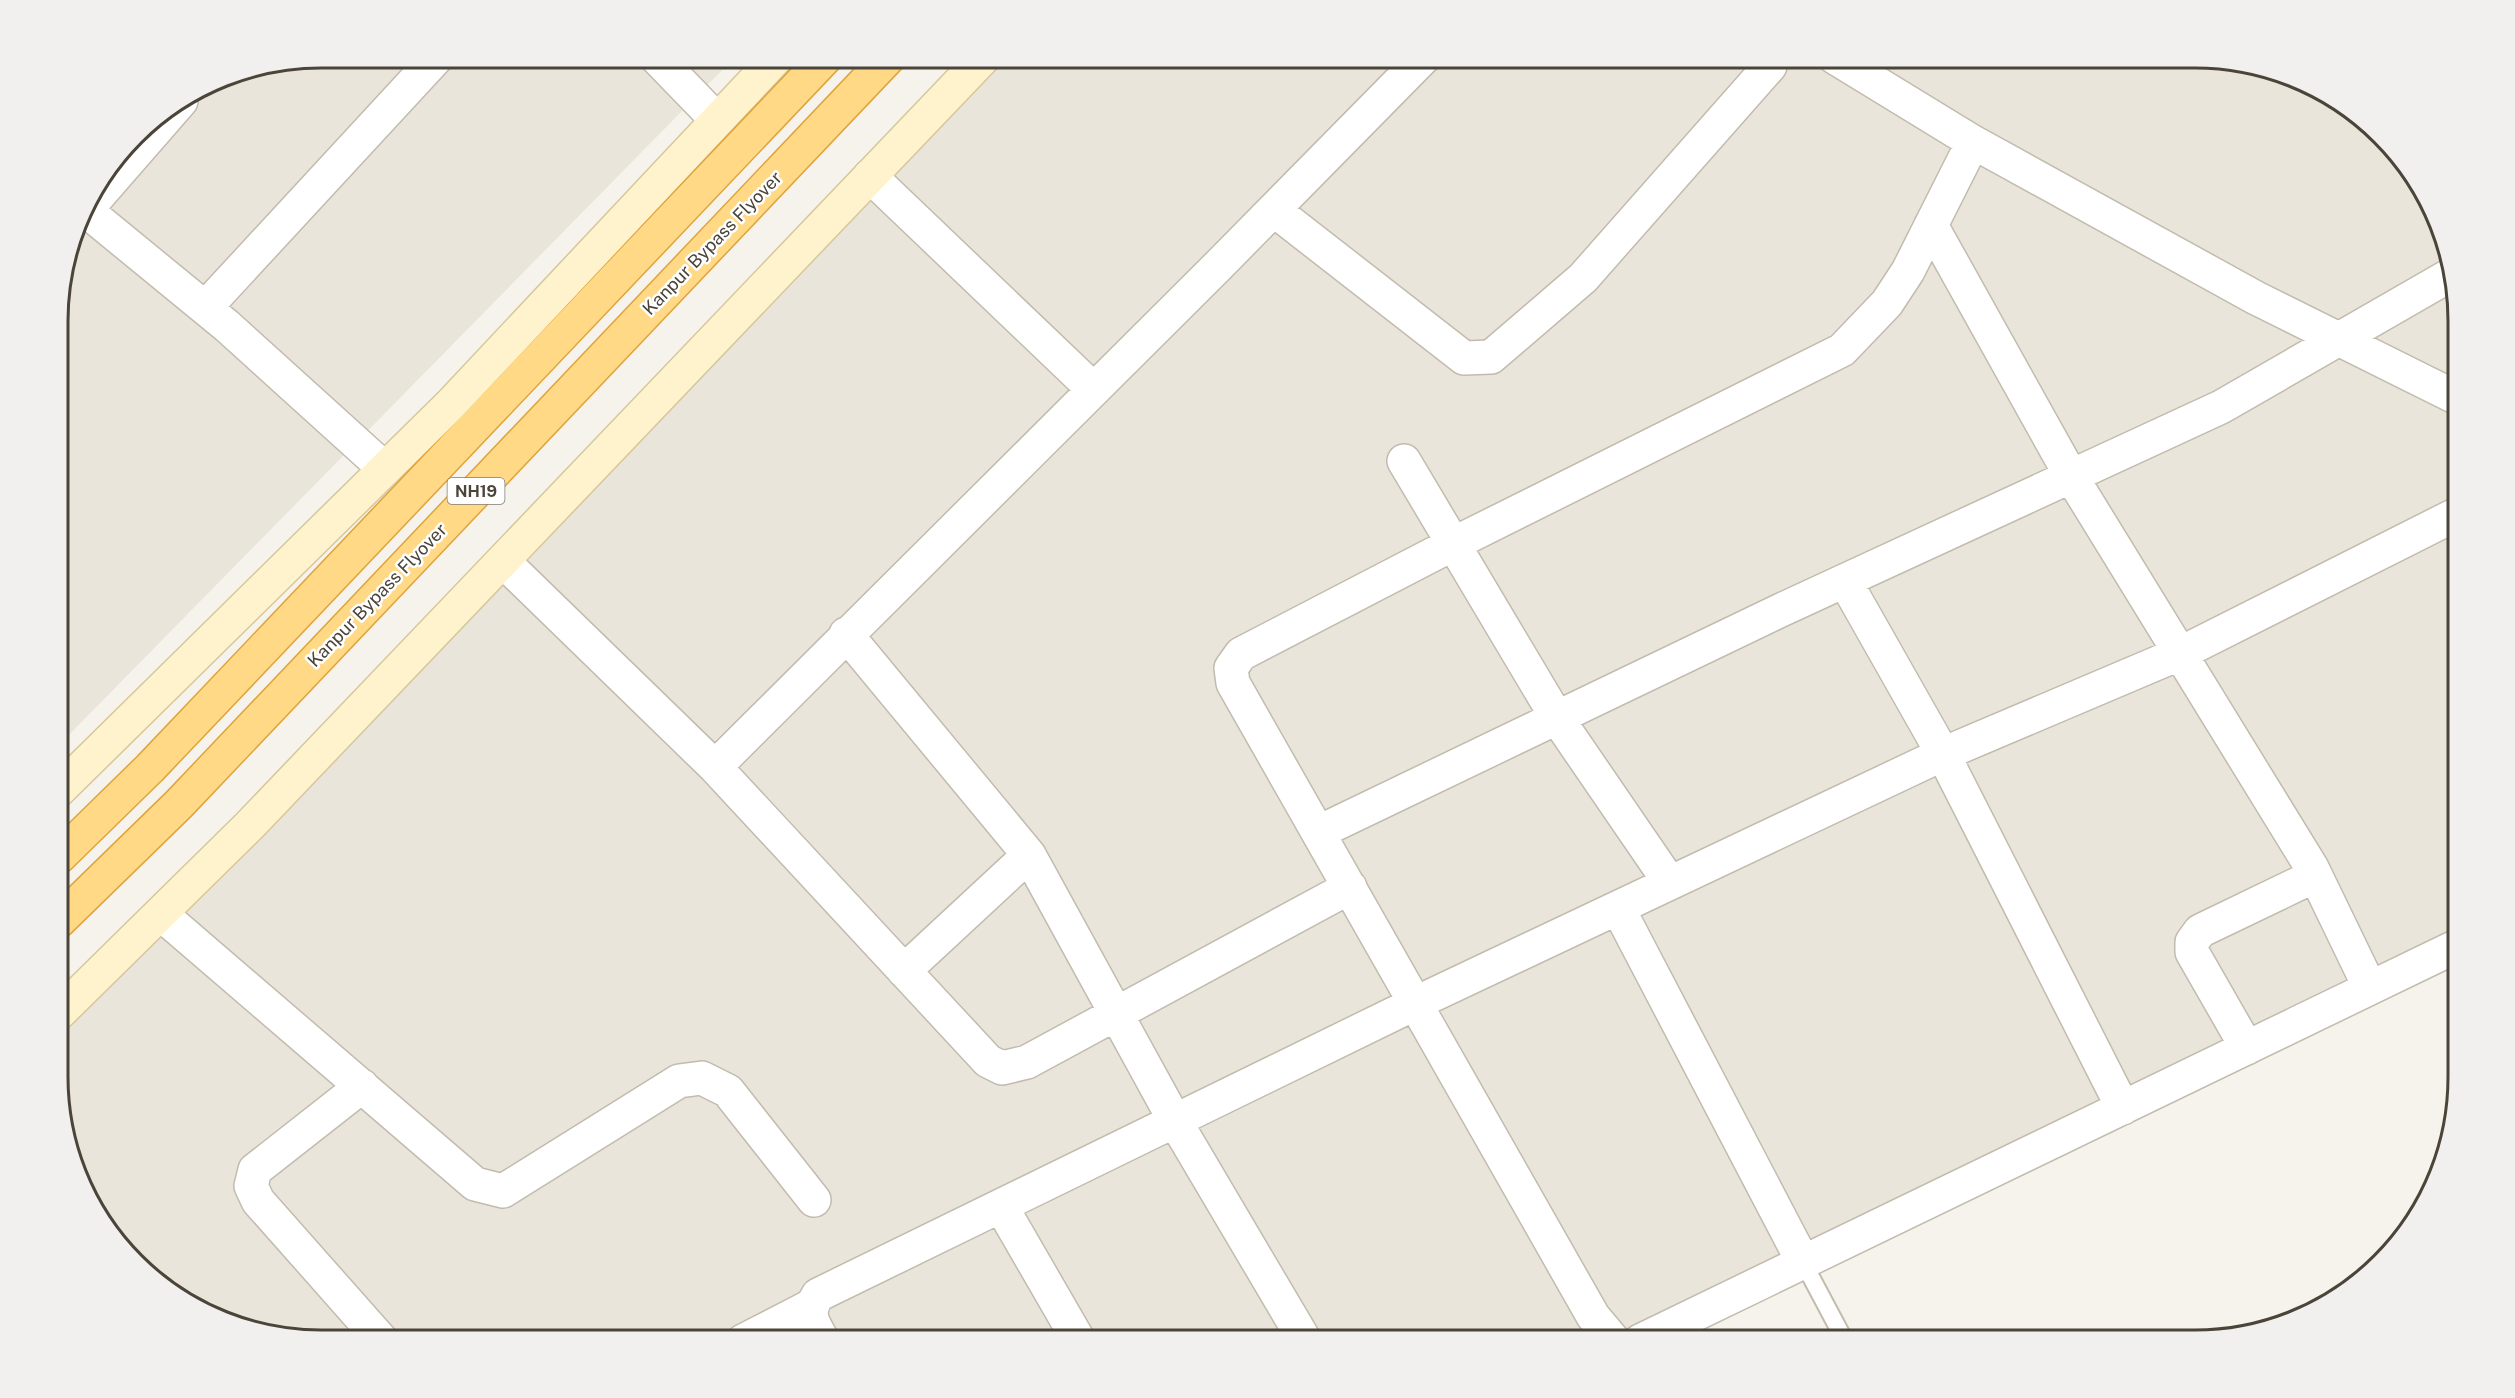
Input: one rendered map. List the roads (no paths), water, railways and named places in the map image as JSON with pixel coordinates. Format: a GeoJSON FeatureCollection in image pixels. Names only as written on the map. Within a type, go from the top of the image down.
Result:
{"type":"FeatureCollection","features":[{"type":"Feature","properties":{"kind":"highway","name":"NH19"},"geometry":{"type":"LineString","coordinates":[[68,847],[150,768],[816,68]]}},
{"type":"Feature","properties":{"kind":"highway","name":"Kanpur Bypass Flyover"},"geometry":{"type":"LineString","coordinates":[[68,912],[179,804],[879,68]]}},
{"type":"Feature","properties":{"kind":"main road"},"geometry":{"type":"LineString","coordinates":[[68,781],[451,404],[767,68]]}},
{"type":"Feature","properties":{"kind":"main road"},"geometry":{"type":"LineString","coordinates":[[68,1004],[250,825],[973,68]]}},
{"type":"Feature","properties":{"kind":"street"},"geometry":{"type":"LineString","coordinates":[[205,308],[427,68]]}},
{"type":"Feature","properties":{"kind":"street"},"geometry":{"type":"LineString","coordinates":[[667,68],[717,120]]}},
{"type":"Feature","properties":{"kind":"street"},"geometry":{"type":"LineString","coordinates":[[715,767],[1274,210],[1413,68]]}},
{"type":"Feature","properties":{"kind":"street"},"geometry":{"type":"LineString","coordinates":[[1274,210],[1464,358],[1491,357],[1583,278],[1761,68]]}},
{"type":"Feature","properties":{"kind":"street"},"geometry":{"type":"LineString","coordinates":[[1852,68],[1972,142],[2256,298],[2448,393]]}},
{"type":"Feature","properties":{"kind":"street"},"geometry":{"type":"LineString","coordinates":[[110,180],[158,127]]}},
{"type":"Feature","properties":{"kind":"street"},"geometry":{"type":"LineString","coordinates":[[1605,1330],[1593,1316],[1233,683],[1231,668],[1241,654],[1453,544],[1842,351],[1887,303],[1908,271],[1972,142]]}},
{"type":"Feature","properties":{"kind":"street"},"geometry":{"type":"LineString","coordinates":[[870,176],[1093,389]]}},
{"type":"Feature","properties":{"kind":"street"},"geometry":{"type":"LineString","coordinates":[[91,215],[205,308],[385,469]]}},
{"type":"Feature","properties":{"kind":"street"},"geometry":{"type":"LineString","coordinates":[[1931,225],[2071,476],[2312,868],[2370,988]]}},
{"type":"Feature","properties":{"kind":"street"},"geometry":{"type":"LineString","coordinates":[[1319,832],[1845,581],[2221,407],[2444,279]]}},
{"type":"Feature","properties":{"kind":"street"},"geometry":{"type":"LineString","coordinates":[[1404,462],[1557,718],[1670,883]]}},
{"type":"Feature","properties":{"kind":"street"},"geometry":{"type":"LineString","coordinates":[[817,1330],[810,1317],[811,1306],[818,1295],[1416,1003],[1942,754],[2181,653],[2448,519]]}},
{"type":"Feature","properties":{"kind":"street"},"geometry":{"type":"LineString","coordinates":[[503,561],[715,767],[988,1061],[1002,1068],[1027,1062],[1350,887]]}},
{"type":"Feature","properties":{"kind":"street"},"geometry":{"type":"LineString","coordinates":[[1845,581],[1942,754],[2123,1108]]}},
{"type":"Feature","properties":{"kind":"street"},"geometry":{"type":"LineString","coordinates":[[846,634],[1029,855],[1175,1121],[1298,1330]]}},
{"type":"Feature","properties":{"kind":"street"},"geometry":{"type":"LineString","coordinates":[[904,971],[1029,855]]}},
{"type":"Feature","properties":{"kind":"street"},"geometry":{"type":"LineString","coordinates":[[2247,1048],[2192,952],[2192,942],[2200,931],[2306,880],[2312,868]]}},
{"type":"Feature","properties":{"kind":"street"},"geometry":{"type":"LineString","coordinates":[[1618,908],[1803,1262]]}},
{"type":"Feature","properties":{"kind":"street"},"geometry":{"type":"LineString","coordinates":[[161,914],[475,1184],[503,1191],[679,1081],[702,1078],[728,1091],[814,1200]]}},
{"type":"Feature","properties":{"kind":"street"},"geometry":{"type":"LineString","coordinates":[[1663,1330],[2448,950]]}},
{"type":"Feature","properties":{"kind":"street"},"geometry":{"type":"LineString","coordinates":[[362,1086],[255,1170],[251,1186],[258,1202],[372,1330]]}},
{"type":"Feature","properties":{"kind":"street"},"geometry":{"type":"LineString","coordinates":[[1001,1206],[1073,1330]]}},
{"type":"Feature","properties":{"kind":"street"},"geometry":{"type":"LineString","coordinates":[[764,1330],[811,1306]]}},
{"type":"Feature","properties":{"kind":"lane"},"geometry":{"type":"LineString","coordinates":[[1803,1262],[1839,1330]]}}]}
